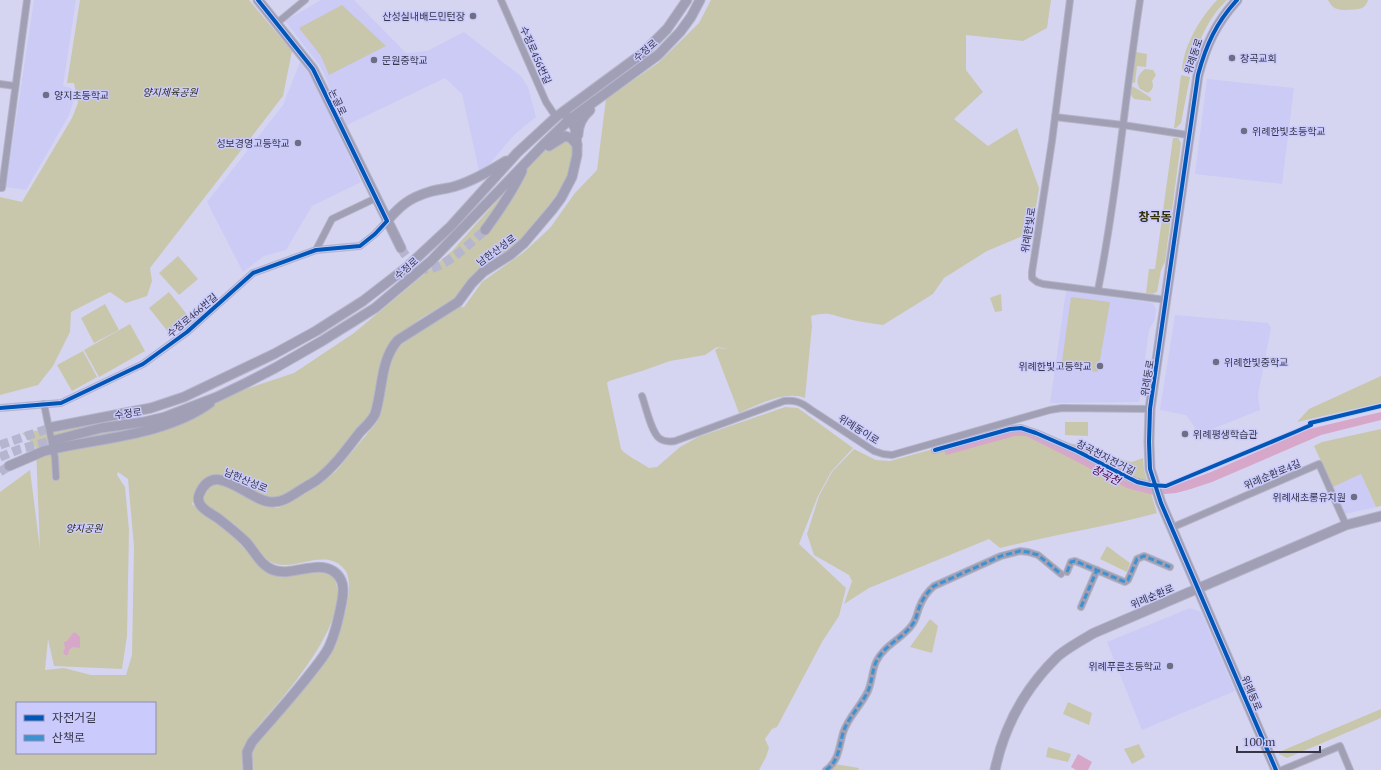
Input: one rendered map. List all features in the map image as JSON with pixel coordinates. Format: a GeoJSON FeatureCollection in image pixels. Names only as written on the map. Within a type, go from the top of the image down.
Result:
{"type":"FeatureCollection","features":[{"type":"Feature","properties":{"kind":"main road","name":"논골로"},"geometry":{"type":"LineString","coordinates":[[258,0],[313,70],[400,248]]}},
{"type":"Feature","properties":{"kind":"main road","name":"수정로"},"geometry":{"type":"LineString","coordinates":[[53,427],[151,408],[184,397],[274,354],[316,331],[363,301],[407,267],[451,226],[517,153],[560,115],[643,53],[667,29],[688,0]]}},
{"type":"Feature","properties":{"kind":"main road","name":"수정로"},"geometry":{"type":"LineString","coordinates":[[9,466],[44,451],[54,444],[101,428],[144,422],[165,417],[220,395],[246,383],[322,341],[375,308],[431,262],[566,123],[658,55],[680,32],[691,17],[700,0]]}},
{"type":"Feature","properties":{"kind":"main road","name":"위례동로"},"geometry":{"type":"LineString","coordinates":[[1237,0],[1218,23],[1202,60],[1198,75],[1188,135],[1167,300],[1150,409],[1150,469],[1165,512],[1276,770]]}},
{"type":"Feature","properties":{"kind":"main road"},"geometry":{"type":"LineString","coordinates":[[577,145],[580,122],[597,105],[602,97]]}},
{"type":"Feature","properties":{"kind":"main road","name":"남한산성로"},"geometry":{"type":"LineString","coordinates":[[248,770],[247,752],[252,742],[303,682],[328,648],[335,632],[340,613],[343,583],[340,577],[328,568],[321,567],[281,572],[267,567],[245,541],[201,507],[198,501],[199,496],[205,484],[212,480],[218,479],[263,500],[271,502],[286,499],[317,480],[332,466],[374,416],[379,400],[387,356],[398,340],[458,302],[472,283],[483,272],[510,255],[524,243],[552,210],[568,186],[576,164],[577,145],[575,128],[566,123],[560,115]]}},
{"type":"Feature","properties":{"kind":"main road"},"geometry":{"type":"LineString","coordinates":[[535,154],[565,136],[571,138],[577,145]]}},
{"type":"Feature","properties":{"kind":"main road"},"geometry":{"type":"LineString","coordinates":[[387,221],[399,208],[412,198],[429,192],[456,186],[478,178],[517,153]]}},
{"type":"Feature","properties":{"kind":"main road"},"geometry":{"type":"LineString","coordinates":[[485,230],[501,209],[526,163]]}},
{"type":"Feature","properties":{"kind":"main road","name":"위례순환로"},"geometry":{"type":"LineString","coordinates":[[995,770],[999,751],[1010,721],[1017,710],[1034,684],[1059,656],[1076,643],[1094,632],[1346,525],[1381,516]]}},
{"type":"Feature","properties":{"kind":"street"},"geometry":{"type":"LineString","coordinates":[[1,188],[27,0]]}},
{"type":"Feature","properties":{"kind":"street"},"geometry":{"type":"LineString","coordinates":[[277,23],[305,0]]}},
{"type":"Feature","properties":{"kind":"street","name":"수정로456번길"},"geometry":{"type":"LineString","coordinates":[[501,0],[546,102],[560,115]]}},
{"type":"Feature","properties":{"kind":"street","name":"위례한빛로"},"geometry":{"type":"LineString","coordinates":[[1070,0],[1032,278],[1043,284],[1167,300]]}},
{"type":"Feature","properties":{"kind":"street"},"geometry":{"type":"LineString","coordinates":[[1098,290],[1103,266],[1140,0]]}},
{"type":"Feature","properties":{"kind":"street"},"geometry":{"type":"LineString","coordinates":[[0,84],[15,86]]}},
{"type":"Feature","properties":{"kind":"street"},"geometry":{"type":"LineString","coordinates":[[1055,117],[1188,135]]}},
{"type":"Feature","properties":{"kind":"street"},"geometry":{"type":"LineString","coordinates":[[316,250],[332,219],[376,198]]}},
{"type":"Feature","properties":{"kind":"street","name":"수정로466번길"},"geometry":{"type":"LineString","coordinates":[[0,408],[61,403],[143,364],[187,332],[253,273],[316,250],[360,246],[375,234],[387,221]]}},
{"type":"Feature","properties":{"kind":"street","name":"위례동이로"},"geometry":{"type":"LineString","coordinates":[[642,396],[654,431],[660,439],[668,442],[675,441],[784,401],[794,400],[802,403],[874,451],[892,455],[1050,410],[1062,408],[1150,409]]}},
{"type":"Feature","properties":{"kind":"street"},"geometry":{"type":"LineString","coordinates":[[44,404],[54,444],[56,477]]}},
{"type":"Feature","properties":{"kind":"street","name":"창곡천자전거길"},"geometry":{"type":"LineString","coordinates":[[935,450],[1010,429],[1021,428],[1077,451],[1137,482],[1150,485]]}},
{"type":"Feature","properties":{"kind":"street","name":"위례순환로4길"},"geometry":{"type":"LineString","coordinates":[[1172,528],[1319,464],[1346,525]]}},
{"type":"Feature","properties":{"kind":"street"},"geometry":{"type":"LineString","coordinates":[[826,770],[833,764],[837,757],[843,732],[868,690],[877,661],[887,647],[912,625],[923,599],[928,591],[934,586],[1001,556],[1020,551],[1038,555],[1064,573],[1071,562],[1075,561],[1126,582],[1137,559],[1144,556],[1170,567]]}},
{"type":"Feature","properties":{"kind":"street"},"geometry":{"type":"LineString","coordinates":[[1081,607],[1097,570]]}},
{"type":"Feature","properties":{"kind":"street"},"geometry":{"type":"LineString","coordinates":[[1282,770],[1340,746],[1350,770]]}},
{"type":"Feature","properties":{"kind":"shaded area","name":"양지초등학교"},"geometry":{"type":"Polygon","coordinates":[[[34,0],[76,0],[63,86],[71,88],[73,103],[69,115],[26,190],[6,187],[34,0]]]}},
{"type":"Feature","properties":{"kind":"shaded area"},"geometry":{"type":"Polygon","coordinates":[[[321,0],[354,0],[406,53],[427,51],[464,32],[521,76],[528,87],[536,117],[515,134],[480,175],[462,94],[445,78],[347,125],[320,66],[285,21],[321,0]]]}},
{"type":"Feature","properties":{"kind":"shaded area","name":"성보경영고등학교"},"geometry":{"type":"Polygon","coordinates":[[[300,62],[311,76],[361,182],[312,206],[286,250],[264,256],[243,272],[207,202],[283,105],[300,62]]]}},
{"type":"Feature","properties":{"kind":"shaded area","name":"위례한빛초등학교"},"geometry":{"type":"Polygon","coordinates":[[[1207,79],[1294,88],[1282,184],[1195,174],[1207,79]]]}},
{"type":"Feature","properties":{"kind":"shaded area","name":"위례한빛고등학교"},"geometry":{"type":"Polygon","coordinates":[[[1066,291],[1153,303],[1156,309],[1155,319],[1149,330],[1139,402],[1050,403],[1066,291]]]}},
{"type":"Feature","properties":{"kind":"shaded area","name":"위례한빛중학교"},"geometry":{"type":"Polygon","coordinates":[[[1175,315],[1268,323],[1271,328],[1258,395],[1260,410],[1200,434],[1186,415],[1160,410],[1175,315]]]}},
{"type":"Feature","properties":{"kind":"shaded area","name":"위례새초롱유치원"},"geometry":{"type":"Polygon","coordinates":[[[1361,474],[1376,507],[1345,514],[1333,487],[1361,474]]]}},
{"type":"Feature","properties":{"kind":"shaded area","name":"위례푸른초등학교"},"geometry":{"type":"Polygon","coordinates":[[[1190,608],[1201,612],[1235,691],[1142,730],[1107,642],[1190,608]]]}},
{"type":"Feature","properties":{"kind":"green space","name":"양지체육공원"},"geometry":{"type":"Polygon","coordinates":[[[80,0],[249,0],[292,51],[283,96],[150,268],[152,281],[147,296],[126,303],[110,292],[71,312],[70,332],[53,366],[38,385],[0,395],[0,197],[22,202],[72,118],[78,103],[74,83],[67,83],[80,0]]]}},
{"type":"Feature","properties":{"kind":"green space"},"geometry":{"type":"Polygon","coordinates":[[[711,0],[1051,0],[1047,28],[1023,41],[966,35],[966,70],[983,92],[954,119],[988,146],[1017,128],[1039,188],[1032,232],[987,251],[944,278],[933,294],[883,325],[852,320],[830,314],[811,316],[812,326],[805,398],[797,396],[781,397],[739,413],[715,350],[718,348],[728,349],[717,347],[705,355],[670,361],[609,381],[607,383],[621,449],[649,468],[657,467],[680,447],[698,437],[785,407],[798,408],[853,448],[831,472],[818,496],[799,544],[846,588],[839,616],[822,642],[777,727],[772,729],[765,739],[769,748],[759,770],[254,770],[252,754],[255,745],[272,727],[342,623],[348,599],[348,575],[338,563],[330,560],[285,565],[271,562],[262,555],[248,537],[235,525],[211,509],[201,500],[205,491],[212,485],[218,484],[262,503],[278,508],[319,485],[336,471],[377,422],[389,366],[397,348],[427,326],[457,307],[464,307],[482,282],[524,252],[550,228],[575,193],[597,170],[606,99],[658,63],[699,23],[711,0]]]}},
{"type":"Feature","properties":{"kind":"green space"},"geometry":{"type":"Polygon","coordinates":[[[1217,0],[1227,0],[1208,24],[1196,51],[1191,70],[1189,72],[1182,70],[1186,51],[1194,32],[1217,0]]]}},
{"type":"Feature","properties":{"kind":"green space"},"geometry":{"type":"Polygon","coordinates":[[[1328,0],[1368,0],[1367,4],[1362,8],[1341,10],[1332,6],[1328,0]]]}},
{"type":"Feature","properties":{"kind":"green space"},"geometry":{"type":"Polygon","coordinates":[[[342,5],[386,46],[329,75],[321,56],[299,28],[342,5]]]}},
{"type":"Feature","properties":{"kind":"green space"},"geometry":{"type":"Polygon","coordinates":[[[1136,52],[1147,54],[1146,67],[1137,66],[1135,83],[1132,82],[1136,52]]]}},
{"type":"Feature","properties":{"kind":"green space"},"geometry":{"type":"Polygon","coordinates":[[[1145,69],[1153,70],[1156,75],[1152,81],[1152,89],[1148,93],[1140,89],[1138,86],[1139,75],[1145,69]]]}},
{"type":"Feature","properties":{"kind":"green space"},"geometry":{"type":"Polygon","coordinates":[[[1181,75],[1190,77],[1181,123],[1174,128],[1181,75]]]}},
{"type":"Feature","properties":{"kind":"green space"},"geometry":{"type":"Polygon","coordinates":[[[1131,86],[1151,98],[1151,101],[1134,99],[1130,94],[1131,86]]]}},
{"type":"Feature","properties":{"kind":"green space","name":"양지공원"},"geometry":{"type":"Polygon","coordinates":[[[569,137],[574,148],[572,165],[564,184],[535,226],[518,245],[503,254],[476,275],[458,300],[451,300],[420,319],[391,341],[382,359],[374,402],[370,414],[329,464],[313,478],[275,499],[268,498],[224,477],[215,475],[209,476],[202,480],[192,504],[232,535],[266,573],[278,575],[323,570],[334,574],[338,590],[336,608],[331,623],[316,652],[297,680],[260,723],[248,740],[243,752],[243,770],[0,770],[0,492],[30,470],[40,549],[36,448],[22,433],[128,415],[126,427],[165,416],[294,373],[354,333],[452,251],[535,158],[558,138],[569,137]],[[118,472],[117,475],[125,487],[129,530],[127,636],[122,669],[54,666],[48,639],[45,670],[64,668],[91,675],[126,675],[132,655],[134,547],[128,479],[118,472]]]}},
{"type":"Feature","properties":{"kind":"green space"},"geometry":{"type":"Polygon","coordinates":[[[1173,138],[1178,138],[1181,143],[1165,262],[1161,270],[1157,292],[1152,294],[1146,293],[1149,269],[1155,269],[1173,138]]]}},
{"type":"Feature","properties":{"kind":"green space"},"geometry":{"type":"Polygon","coordinates":[[[178,256],[198,279],[179,295],[159,273],[178,256]]]}},
{"type":"Feature","properties":{"kind":"green space"},"geometry":{"type":"Polygon","coordinates":[[[169,292],[189,317],[169,333],[149,308],[169,292]]]}},
{"type":"Feature","properties":{"kind":"green space"},"geometry":{"type":"Polygon","coordinates":[[[1001,294],[1002,311],[995,312],[990,298],[1001,294]]]}},
{"type":"Feature","properties":{"kind":"green space"},"geometry":{"type":"Polygon","coordinates":[[[1071,297],[1110,302],[1098,372],[1061,368],[1071,297]]]}},
{"type":"Feature","properties":{"kind":"green space"},"geometry":{"type":"Polygon","coordinates":[[[105,304],[119,330],[94,343],[81,318],[105,304]]]}},
{"type":"Feature","properties":{"kind":"green space"},"geometry":{"type":"Polygon","coordinates":[[[130,324],[145,351],[99,377],[84,350],[130,324]]]}},
{"type":"Feature","properties":{"kind":"green space"},"geometry":{"type":"Polygon","coordinates":[[[83,351],[97,377],[72,391],[57,365],[83,351]]]}},
{"type":"Feature","properties":{"kind":"green space"},"geometry":{"type":"Polygon","coordinates":[[[1381,376],[1381,403],[1297,422],[1309,409],[1381,376]]]}},
{"type":"Feature","properties":{"kind":"green space"},"geometry":{"type":"Polygon","coordinates":[[[1065,422],[1088,422],[1088,436],[1065,435],[1065,422]]]}},
{"type":"Feature","properties":{"kind":"green space"},"geometry":{"type":"Polygon","coordinates":[[[1012,427],[1060,443],[1093,445],[1093,451],[1096,453],[1132,462],[1143,458],[1144,470],[1157,513],[1118,523],[1000,548],[989,539],[869,588],[844,604],[852,581],[849,575],[814,555],[807,534],[819,496],[832,472],[854,449],[876,460],[890,461],[1012,427]]]}},
{"type":"Feature","properties":{"kind":"green space"},"geometry":{"type":"Polygon","coordinates":[[[1381,429],[1381,506],[1376,507],[1361,474],[1333,487],[1314,446],[1322,442],[1381,429]]]}},
{"type":"Feature","properties":{"kind":"green space"},"geometry":{"type":"Polygon","coordinates":[[[1107,546],[1130,563],[1127,572],[1100,559],[1107,546]]]}},
{"type":"Feature","properties":{"kind":"green space"},"geometry":{"type":"Polygon","coordinates":[[[930,619],[938,626],[932,653],[910,647],[930,619]]]}},
{"type":"Feature","properties":{"kind":"green space"},"geometry":{"type":"Polygon","coordinates":[[[1068,702],[1092,713],[1089,725],[1063,714],[1068,702]]]}},
{"type":"Feature","properties":{"kind":"green space"},"geometry":{"type":"Polygon","coordinates":[[[1381,709],[1381,718],[1287,758],[1279,754],[1279,752],[1381,709]]]}},
{"type":"Feature","properties":{"kind":"green space"},"geometry":{"type":"Polygon","coordinates":[[[1139,744],[1145,757],[1132,764],[1124,749],[1139,744]]]}},
{"type":"Feature","properties":{"kind":"green space"},"geometry":{"type":"Polygon","coordinates":[[[1048,747],[1071,754],[1068,762],[1046,757],[1048,747]]]}},
{"type":"Feature","properties":{"kind":"green space"},"geometry":{"type":"Polygon","coordinates":[[[835,764],[859,768],[858,770],[830,770],[835,764]]]}},
{"type":"Feature","properties":{"kind":"water","name":"창곡천"},"geometry":{"type":"Polygon","coordinates":[[[1381,412],[1381,420],[1321,435],[1212,482],[1176,493],[1154,495],[1127,488],[1026,436],[1015,436],[946,455],[944,450],[1012,432],[1027,432],[1076,453],[1122,480],[1150,489],[1167,488],[1211,472],[1309,429],[1381,412]]]}},
{"type":"Feature","properties":{"kind":"water"},"geometry":{"type":"Polygon","coordinates":[[[75,632],[80,637],[80,647],[73,647],[69,650],[68,655],[65,655],[63,653],[65,648],[64,642],[67,641],[75,632]]]}},
{"type":"Feature","properties":{"kind":"water"},"geometry":{"type":"Polygon","coordinates":[[[1078,754],[1092,762],[1088,770],[1076,770],[1071,767],[1078,754]]]}},
{"type":"Feature","properties":{"kind":"tunnel"},"geometry":{"type":"LineString","coordinates":[[401,248],[407,258],[416,266],[423,269],[430,269],[456,255],[485,230]]}},
{"type":"Feature","properties":{"kind":"tunnel"},"geometry":{"type":"LineString","coordinates":[[0,445],[53,427]]}},
{"type":"Feature","properties":{"kind":"tunnel"},"geometry":{"type":"LineString","coordinates":[[0,457],[20,449],[55,440]]}},
{"type":"Feature","properties":{"kind":"tunnel"},"geometry":{"type":"LineString","coordinates":[[0,472],[9,466]]}},
{"type":"Feature","properties":{"kind":"marked path"},"geometry":{"type":"LineString","coordinates":[[826,770],[836,758],[845,727],[868,691],[879,656],[912,625],[923,599],[934,586],[1001,556],[1020,551],[1038,555],[1061,574]]}},
{"type":"Feature","properties":{"kind":"marked path"},"geometry":{"type":"LineString","coordinates":[[1067,572],[1071,562],[1075,561],[1125,582],[1128,580],[1137,559],[1144,556],[1170,567]]}},
{"type":"Feature","properties":{"kind":"marked path"},"geometry":{"type":"LineString","coordinates":[[1081,607],[1097,570]]}},
{"type":"Feature","properties":{"kind":"cycle path"},"geometry":{"type":"LineString","coordinates":[[0,408],[61,403],[143,364],[187,332],[253,273],[316,250],[360,246],[375,234],[387,221],[313,69],[258,0]]}},
{"type":"Feature","properties":{"kind":"cycle path"},"geometry":{"type":"LineString","coordinates":[[1237,0],[1223,17],[1208,44],[1198,75],[1150,409],[1150,469],[1161,503],[1276,770]]}},
{"type":"Feature","properties":{"kind":"cycle path"},"geometry":{"type":"LineString","coordinates":[[935,450],[1010,429],[1021,428],[1077,451],[1137,482],[1166,486],[1311,425],[1310,423],[1381,406]]}},
{"type":"Feature","properties":{"kind":"place","name":"산성실내배드민턴장"},"geometry":{"type":"Point","coordinates":[473,16]}},
{"type":"Feature","properties":{"kind":"place","name":"창곡교회"},"geometry":{"type":"Point","coordinates":[1232,58]}},
{"type":"Feature","properties":{"kind":"place","name":"문원중학교"},"geometry":{"type":"Point","coordinates":[374,60]}},
{"type":"Feature","properties":{"kind":"place","name":"양지초등학교"},"geometry":{"type":"Point","coordinates":[46,95]}},
{"type":"Feature","properties":{"kind":"place","name":"위례한빛초등학교"},"geometry":{"type":"Point","coordinates":[1244,131]}},
{"type":"Feature","properties":{"kind":"place","name":"성보경영고등학교"},"geometry":{"type":"Point","coordinates":[298,143]}},
{"type":"Feature","properties":{"kind":"place","name":"위례한빛중학교"},"geometry":{"type":"Point","coordinates":[1216,362]}},
{"type":"Feature","properties":{"kind":"place","name":"위례한빛고등학교"},"geometry":{"type":"Point","coordinates":[1100,366]}},
{"type":"Feature","properties":{"kind":"place","name":"위례평생학습관"},"geometry":{"type":"Point","coordinates":[1185,434]}},
{"type":"Feature","properties":{"kind":"place","name":"위례새초롱유치원"},"geometry":{"type":"Point","coordinates":[1354,497]}},
{"type":"Feature","properties":{"kind":"place","name":"위례푸른초등학교"},"geometry":{"type":"Point","coordinates":[1170,666]}},
{"type":"Feature","properties":{"kind":"district","name":"창곡동"},"geometry":{"type":"Point","coordinates":[1155,217]}}]}
